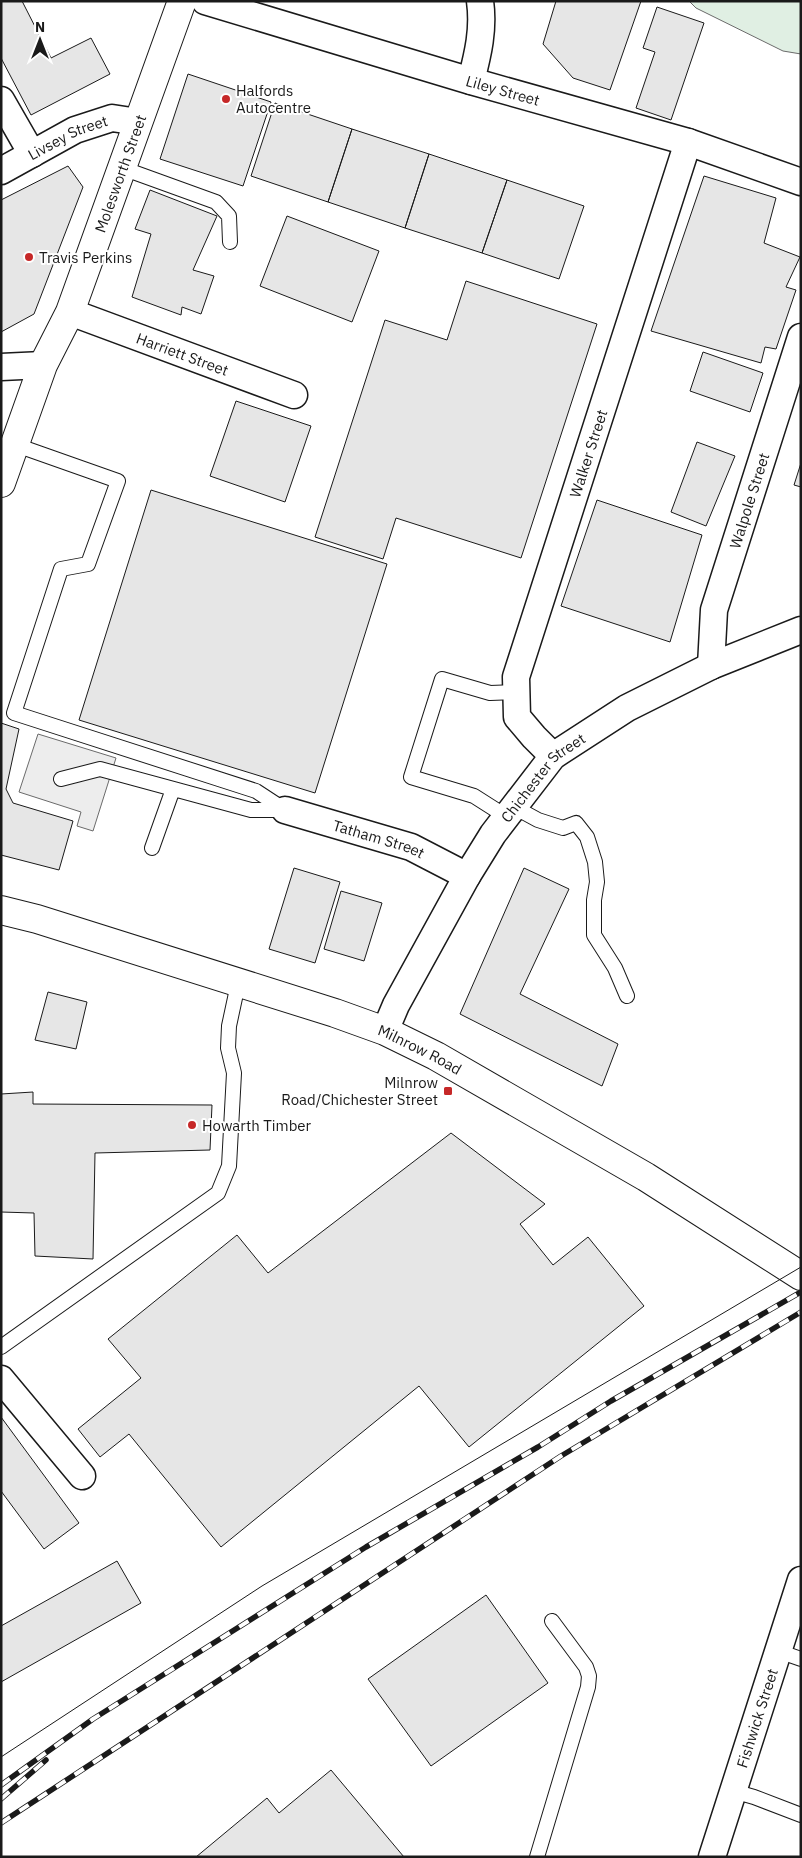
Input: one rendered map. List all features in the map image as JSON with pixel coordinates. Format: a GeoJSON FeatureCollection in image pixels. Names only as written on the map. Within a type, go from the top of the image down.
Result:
{"type":"FeatureCollection","features":[{"type":"Feature","properties":{"kind":"main road","name":"Molesworth Street"},"geometry":{"type":"LineString","coordinates":[[1,483],[44,365],[70,312],[182,1]]}},
{"type":"Feature","properties":{"kind":"main road","name":"Milnrow Road"},"geometry":{"type":"LineString","coordinates":[[1,910],[46,922],[335,1013],[385,1031],[478,1080],[646,1177],[801,1276]]}},
{"type":"Feature","properties":{"kind":"street","name":"Liley Street"},"geometry":{"type":"LineString","coordinates":[[205,1],[471,81],[688,142],[801,182]]}},
{"type":"Feature","properties":{"kind":"street"},"geometry":{"type":"LineString","coordinates":[[471,81],[483,19],[480,1]]}},
{"type":"Feature","properties":{"kind":"street"},"geometry":{"type":"LineString","coordinates":[[1,100],[32,154]]}},
{"type":"Feature","properties":{"kind":"street","name":"Livsey Street"},"geometry":{"type":"LineString","coordinates":[[1,171],[75,130],[112,118],[138,122]]}},
{"type":"Feature","properties":{"kind":"street","name":"Walker Street"},"geometry":{"type":"LineString","coordinates":[[553,756],[517,717],[516,676],[688,142]]}},
{"type":"Feature","properties":{"kind":"street","name":"Harriett Street"},"geometry":{"type":"LineString","coordinates":[[70,312],[294,395]]}},
{"type":"Feature","properties":{"kind":"street","name":"Walpole Street"},"geometry":{"type":"LineString","coordinates":[[711,666],[714,610],[801,337]]}},
{"type":"Feature","properties":{"kind":"street"},"geometry":{"type":"LineString","coordinates":[[1,367],[44,365]]}},
{"type":"Feature","properties":{"kind":"street","name":"Chichester Street"},"geometry":{"type":"LineString","coordinates":[[385,1031],[396,1005],[467,876],[493,834],[553,756],[627,708],[711,666],[801,630]]}},
{"type":"Feature","properties":{"kind":"street","name":"Tatham Street"},"geometry":{"type":"LineString","coordinates":[[285,810],[411,847],[467,876]]}},
{"type":"Feature","properties":{"kind":"street"},"geometry":{"type":"LineString","coordinates":[[1,1379],[82,1476]]}},
{"type":"Feature","properties":{"kind":"street","name":"Fishwick Street"},"geometry":{"type":"LineString","coordinates":[[712,1857],[733,1792],[789,1655],[801,1580]]}},
{"type":"Feature","properties":{"kind":"lane"},"geometry":{"type":"LineString","coordinates":[[122,168],[216,202],[229,216],[230,242]]}},
{"type":"Feature","properties":{"kind":"lane"},"geometry":{"type":"LineString","coordinates":[[16,445],[118,482],[88,564],[61,569],[14,713],[256,791],[285,810]]}},
{"type":"Feature","properties":{"kind":"lane"},"geometry":{"type":"LineString","coordinates":[[516,692],[490,693],[442,680],[411,777],[474,796],[510,812],[563,828],[576,823],[587,837],[595,862],[597,882],[594,900],[594,935],[615,968],[626,996]]}},
{"type":"Feature","properties":{"kind":"lane"},"geometry":{"type":"LineString","coordinates":[[62,779],[100,769],[251,810],[285,810]]}},
{"type":"Feature","properties":{"kind":"lane"},"geometry":{"type":"LineString","coordinates":[[152,848],[173,789]]}},
{"type":"Feature","properties":{"kind":"lane"},"geometry":{"type":"LineString","coordinates":[[1,1347],[218,1193],[229,1166],[234,1073],[228,1048],[229,1026],[238,984]]}},
{"type":"Feature","properties":{"kind":"lane"},"geometry":{"type":"LineString","coordinates":[[537,1857],[588,1687],[589,1676],[586,1667],[552,1621]]}},
{"type":"Feature","properties":{"kind":"lane"},"geometry":{"type":"LineString","coordinates":[[733,1792],[754,1797],[801,1815]]}},
{"type":"Feature","properties":{"kind":"green space"},"geometry":{"type":"Polygon","coordinates":[[[689,1],[801,1],[801,54],[783,51],[696,8],[689,1]]]}},
{"type":"Feature","properties":{"kind":"shaded area"},"geometry":{"type":"Polygon","coordinates":[[[38,734],[116,758],[93,831],[77,826],[81,812],[19,792],[38,734]]]}},
{"type":"Feature","properties":{"kind":"building"},"geometry":{"type":"Polygon","coordinates":[[[1,1],[22,1],[51,58],[91,38],[110,74],[31,115],[1,58],[1,1]]]}},
{"type":"Feature","properties":{"kind":"building"},"geometry":{"type":"Polygon","coordinates":[[[556,1],[641,1],[610,90],[573,78],[543,44],[556,1]]]}},
{"type":"Feature","properties":{"kind":"building"},"geometry":{"type":"Polygon","coordinates":[[[657,7],[704,23],[671,120],[636,108],[655,52],[643,48],[657,7]]]}},
{"type":"Feature","properties":{"kind":"building"},"geometry":{"type":"Polygon","coordinates":[[[188,74],[271,102],[243,186],[160,159],[188,74]]]}},
{"type":"Feature","properties":{"kind":"building"},"geometry":{"type":"Polygon","coordinates":[[[275,103],[352,129],[328,202],[251,176],[275,103]]]}},
{"type":"Feature","properties":{"kind":"building"},"geometry":{"type":"Polygon","coordinates":[[[352,129],[429,154],[405,228],[328,202],[352,129]]]}},
{"type":"Feature","properties":{"kind":"building"},"geometry":{"type":"Polygon","coordinates":[[[429,154],[507,180],[482,253],[405,228],[429,154]]]}},
{"type":"Feature","properties":{"kind":"building","name":"Travis Perkins"},"geometry":{"type":"Polygon","coordinates":[[[68,166],[83,187],[34,314],[1,332],[1,200],[68,166]]]}},
{"type":"Feature","properties":{"kind":"building"},"geometry":{"type":"Polygon","coordinates":[[[704,176],[776,198],[764,243],[800,257],[786,287],[796,290],[776,349],[765,347],[761,363],[651,331],[704,176]]]}},
{"type":"Feature","properties":{"kind":"building"},"geometry":{"type":"Polygon","coordinates":[[[507,180],[584,206],[559,279],[482,253],[507,180]]]}},
{"type":"Feature","properties":{"kind":"building"},"geometry":{"type":"Polygon","coordinates":[[[150,190],[217,216],[193,270],[214,276],[201,314],[182,307],[181,315],[132,297],[151,234],[135,229],[150,190]]]}},
{"type":"Feature","properties":{"kind":"building"},"geometry":{"type":"Polygon","coordinates":[[[287,216],[379,251],[352,322],[260,286],[287,216]]]}},
{"type":"Feature","properties":{"kind":"building"},"geometry":{"type":"Polygon","coordinates":[[[466,281],[597,324],[521,558],[396,518],[383,559],[315,537],[385,320],[447,340],[466,281]]]}},
{"type":"Feature","properties":{"kind":"building"},"geometry":{"type":"Polygon","coordinates":[[[703,352],[763,373],[750,412],[690,391],[703,352]]]}},
{"type":"Feature","properties":{"kind":"building"},"geometry":{"type":"Polygon","coordinates":[[[236,401],[311,426],[285,502],[210,476],[236,401]]]}},
{"type":"Feature","properties":{"kind":"building"},"geometry":{"type":"Polygon","coordinates":[[[697,442],[735,456],[706,526],[671,512],[697,442]]]}},
{"type":"Feature","properties":{"kind":"building"},"geometry":{"type":"Polygon","coordinates":[[[801,463],[801,487],[794,485],[801,463]]]}},
{"type":"Feature","properties":{"kind":"building"},"geometry":{"type":"Polygon","coordinates":[[[151,490],[387,564],[315,793],[79,720],[151,490]]]}},
{"type":"Feature","properties":{"kind":"building"},"geometry":{"type":"Polygon","coordinates":[[[597,500],[702,535],[670,642],[561,606],[597,500]]]}},
{"type":"Feature","properties":{"kind":"building"},"geometry":{"type":"Polygon","coordinates":[[[1,723],[19,729],[6,789],[13,803],[73,821],[59,870],[1,855],[1,723]]]}},
{"type":"Feature","properties":{"kind":"building"},"geometry":{"type":"Polygon","coordinates":[[[294,868],[340,882],[315,963],[269,949],[294,868]]]}},
{"type":"Feature","properties":{"kind":"building"},"geometry":{"type":"Polygon","coordinates":[[[524,868],[569,889],[520,994],[618,1044],[602,1086],[460,1014],[524,868]]]}},
{"type":"Feature","properties":{"kind":"building"},"geometry":{"type":"Polygon","coordinates":[[[341,891],[382,903],[364,961],[324,949],[341,891]]]}},
{"type":"Feature","properties":{"kind":"building"},"geometry":{"type":"Polygon","coordinates":[[[48,992],[87,1002],[76,1049],[35,1040],[48,992]]]}},
{"type":"Feature","properties":{"kind":"building"},"geometry":{"type":"Polygon","coordinates":[[[33,1092],[33,1104],[212,1105],[210,1150],[95,1153],[93,1259],[35,1256],[34,1213],[1,1212],[1,1094],[33,1092]]]}},
{"type":"Feature","properties":{"kind":"building"},"geometry":{"type":"Polygon","coordinates":[[[451,1133],[545,1204],[520,1224],[553,1265],[588,1237],[644,1306],[469,1447],[419,1386],[221,1547],[129,1434],[100,1457],[78,1429],[141,1378],[108,1339],[237,1235],[268,1273],[451,1133]]]}},
{"type":"Feature","properties":{"kind":"building"},"geometry":{"type":"Polygon","coordinates":[[[1,1417],[79,1523],[44,1549],[1,1491],[1,1417]]]}},
{"type":"Feature","properties":{"kind":"building"},"geometry":{"type":"Polygon","coordinates":[[[117,1561],[141,1603],[1,1682],[1,1626],[117,1561]]]}},
{"type":"Feature","properties":{"kind":"building"},"geometry":{"type":"Polygon","coordinates":[[[486,1595],[548,1683],[431,1766],[368,1679],[486,1595]]]}},
{"type":"Feature","properties":{"kind":"building"},"geometry":{"type":"Polygon","coordinates":[[[331,1770],[404,1857],[196,1857],[267,1798],[279,1813],[331,1770]]]}},
{"type":"Feature","properties":{"kind":"tram line"},"geometry":{"type":"LineString","coordinates":[[1,1757],[262,1586],[801,1267]]}},
{"type":"Feature","properties":{"kind":"railway"},"geometry":{"type":"LineString","coordinates":[[1,1785],[93,1719],[366,1547],[538,1447],[611,1401],[801,1292]]}},
{"type":"Feature","properties":{"kind":"railway"},"geometry":{"type":"LineString","coordinates":[[1,1823],[561,1456],[801,1312]]}},
{"type":"Feature","properties":{"kind":"railway"},"geometry":{"type":"LineString","coordinates":[[1,1799],[46,1760]]}},
{"type":"Feature","properties":{"kind":"place","name":"Halfords Autocentre"},"geometry":{"type":"Point","coordinates":[226,99]}},
{"type":"Feature","properties":{"kind":"place","name":"Travis Perkins"},"geometry":{"type":"Point","coordinates":[29,257]}},
{"type":"Feature","properties":{"kind":"place","name":"Milnrow Road/Chichester Street"},"geometry":{"type":"Point","coordinates":[448,1091]}},
{"type":"Feature","properties":{"kind":"place","name":"Howarth Timber"},"geometry":{"type":"Point","coordinates":[192,1125]}}]}
